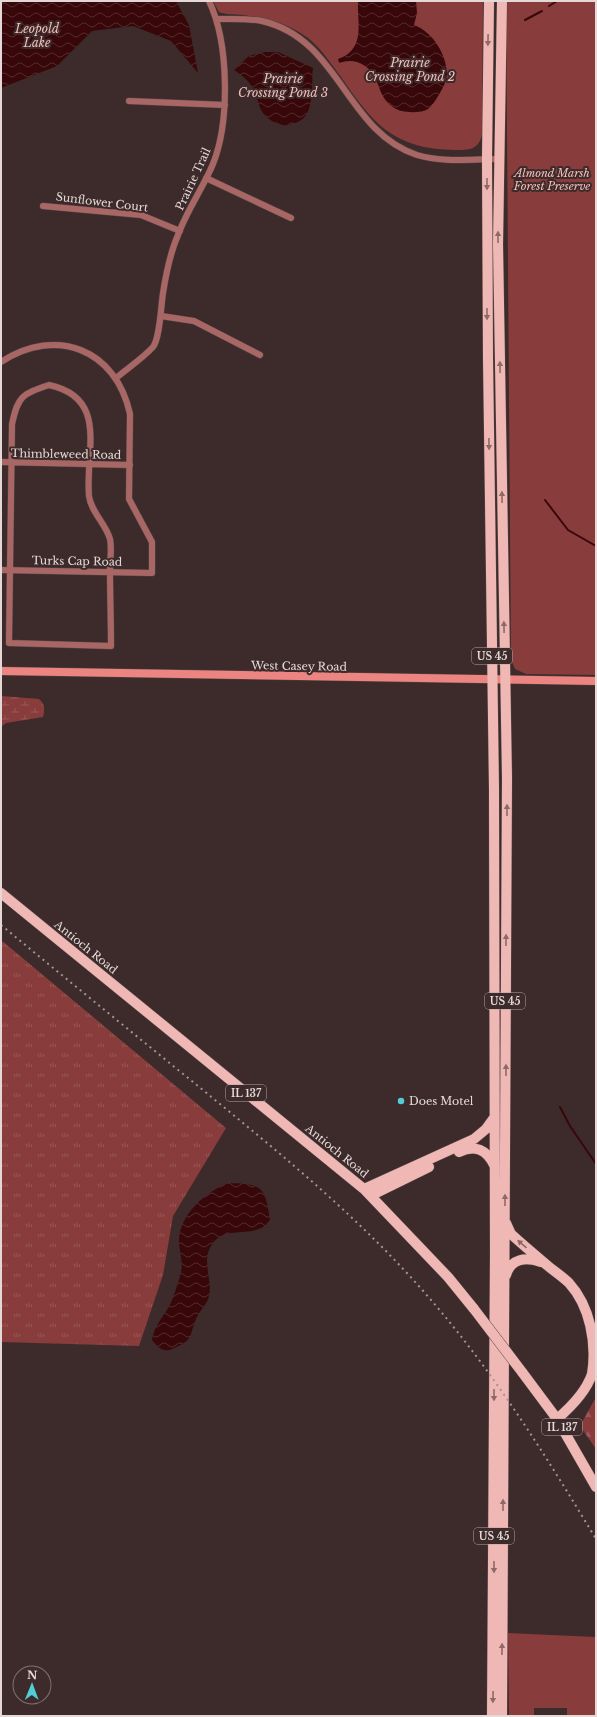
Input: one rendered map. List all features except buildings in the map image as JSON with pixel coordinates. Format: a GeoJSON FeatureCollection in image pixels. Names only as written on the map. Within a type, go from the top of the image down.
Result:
{"type":"FeatureCollection","features":[{"type":"Feature","properties":{"kind":"main road","name":"US 45"},"geometry":{"type":"LineString","coordinates":[[489,1],[487,159],[488,358],[493,680],[495,1166],[492,1716]]}},
{"type":"Feature","properties":{"kind":"main road","name":"US 45"},"geometry":{"type":"LineString","coordinates":[[502,1],[499,159],[499,330],[507,778],[502,1716]]}},
{"type":"Feature","properties":{"kind":"main road","name":"West Casey Road"},"geometry":{"type":"LineString","coordinates":[[1,671],[596,681]]}},
{"type":"Feature","properties":{"kind":"main road","name":"Antioch Road"},"geometry":{"type":"LineString","coordinates":[[1,893],[368,1192],[448,1277],[474,1309],[557,1419],[596,1487]]}},
{"type":"Feature","properties":{"kind":"main road"},"geometry":{"type":"LineString","coordinates":[[368,1192],[474,1139],[486,1129],[494,1118]]}},
{"type":"Feature","properties":{"kind":"main road"},"geometry":{"type":"LineString","coordinates":[[368,1192],[464,1149],[482,1149],[490,1156],[495,1166]]}},
{"type":"Feature","properties":{"kind":"main road"},"geometry":{"type":"LineString","coordinates":[[505,1221],[510,1234],[568,1283],[583,1304],[591,1322],[594,1340],[592,1374],[584,1390],[570,1408],[557,1419]]}},
{"type":"Feature","properties":{"kind":"main road"},"geometry":{"type":"LineString","coordinates":[[505,1279],[508,1268],[519,1260],[532,1259],[543,1262]]}},
{"type":"Feature","properties":{"kind":"street","name":"Prairie Trail"},"geometry":{"type":"LineString","coordinates":[[116,378],[154,346],[161,316],[162,295],[168,265],[180,231],[206,178],[219,147],[225,105],[222,56],[216,19],[209,1]]}},
{"type":"Feature","properties":{"kind":"street"},"geometry":{"type":"LineString","coordinates":[[216,19],[261,21],[286,30],[299,37],[320,56],[369,123],[386,138],[401,148],[418,155],[435,158],[499,159]]}},
{"type":"Feature","properties":{"kind":"street"},"geometry":{"type":"LineString","coordinates":[[128,101],[225,105]]}},
{"type":"Feature","properties":{"kind":"street"},"geometry":{"type":"LineString","coordinates":[[206,178],[291,218]]}},
{"type":"Feature","properties":{"kind":"street","name":"Sunflower Court"},"geometry":{"type":"LineString","coordinates":[[43,206],[141,215],[180,231]]}},
{"type":"Feature","properties":{"kind":"street"},"geometry":{"type":"LineString","coordinates":[[161,316],[194,322],[260,355]]}},
{"type":"Feature","properties":{"kind":"street"},"geometry":{"type":"LineString","coordinates":[[1,362],[31,347],[62,346],[91,355],[106,366],[116,378],[127,401],[130,414],[130,465]]}},
{"type":"Feature","properties":{"kind":"street"},"geometry":{"type":"LineString","coordinates":[[49,385],[64,388],[78,398],[85,408],[90,421],[90,502],[110,540],[111,646],[9,643],[11,463],[12,424],[16,404],[30,392],[49,385]]}},
{"type":"Feature","properties":{"kind":"street","name":"Thimbleweed Road"},"geometry":{"type":"LineString","coordinates":[[1,462],[130,465]]}},
{"type":"Feature","properties":{"kind":"street","name":"Turks Cap Road"},"geometry":{"type":"LineString","coordinates":[[1,570],[152,573],[152,542],[129,499],[130,465]]}},
{"type":"Feature","properties":{"kind":"green space"},"geometry":{"type":"Polygon","coordinates":[[[213,1],[483,1],[482,135],[478,144],[465,150],[433,149],[400,139],[387,131],[364,108],[322,51],[308,38],[292,28],[269,20],[252,16],[219,12],[213,1]]]}},
{"type":"Feature","properties":{"kind":"green space","name":"Almond Marsh Forest Preserve"},"geometry":{"type":"Polygon","coordinates":[[[506,1],[596,1],[596,675],[526,674],[515,669],[511,660],[506,1]]]}},
{"type":"Feature","properties":{"kind":"green space"},"geometry":{"type":"Polygon","coordinates":[[[1,696],[39,699],[44,707],[43,717],[6,723],[1,727],[1,696]]]}},
{"type":"Feature","properties":{"kind":"green space"},"geometry":{"type":"Polygon","coordinates":[[[1,940],[226,1128],[173,1216],[163,1275],[139,1346],[1,1342],[1,940]]]}},
{"type":"Feature","properties":{"kind":"green space"},"geometry":{"type":"Polygon","coordinates":[[[596,1397],[596,1449],[580,1426],[596,1397]]]}},
{"type":"Feature","properties":{"kind":"green space"},"geometry":{"type":"Polygon","coordinates":[[[508,1633],[596,1637],[596,1716],[567,1716],[567,1708],[534,1708],[534,1716],[509,1716],[508,1633]]]}},
{"type":"Feature","properties":{"kind":"water","name":"Leopold Lake"},"geometry":{"type":"Polygon","coordinates":[[[1,1],[176,1],[189,25],[198,73],[171,41],[133,26],[92,31],[57,66],[1,88],[1,1]]]}},
{"type":"Feature","properties":{"kind":"water","name":"Prairie Crossing Pond 2"},"geometry":{"type":"Polygon","coordinates":[[[358,1],[416,1],[417,13],[414,25],[427,33],[438,45],[445,60],[446,67],[447,75],[445,83],[431,107],[420,112],[400,111],[393,107],[383,97],[377,81],[365,66],[352,61],[339,63],[338,59],[347,55],[353,49],[356,42],[359,26],[358,1]]]}},
{"type":"Feature","properties":{"kind":"water","name":"Prairie Crossing Pond 3"},"geometry":{"type":"Polygon","coordinates":[[[265,52],[278,52],[313,68],[311,100],[306,115],[302,120],[285,125],[269,119],[261,110],[256,95],[249,82],[234,70],[249,56],[265,52]]]}},
{"type":"Feature","properties":{"kind":"water"},"geometry":{"type":"Polygon","coordinates":[[[228,1183],[248,1184],[260,1189],[266,1200],[270,1220],[265,1226],[255,1230],[223,1235],[213,1243],[207,1256],[210,1290],[207,1302],[197,1317],[188,1339],[180,1346],[169,1350],[163,1350],[152,1340],[157,1326],[170,1305],[180,1276],[182,1263],[179,1243],[183,1224],[194,1206],[210,1192],[228,1183]]]}},
{"type":"Feature","properties":{"kind":"waterway"},"geometry":{"type":"LineString","coordinates":[[549,6],[557,1]]}},
{"type":"Feature","properties":{"kind":"waterway"},"geometry":{"type":"LineString","coordinates":[[525,20],[542,11]]}},
{"type":"Feature","properties":{"kind":"waterway"},"geometry":{"type":"LineString","coordinates":[[545,500],[568,530],[596,546]]}},
{"type":"Feature","properties":{"kind":"waterway"},"geometry":{"type":"LineString","coordinates":[[560,1107],[570,1126],[596,1164]]}},
{"type":"Feature","properties":{"kind":"railway"},"geometry":{"type":"LineString","coordinates":[[1,925],[267,1143],[352,1218],[379,1244],[431,1300],[477,1357],[539,1446],[596,1539]]}},
{"type":"Feature","properties":{"kind":"place","name":"Does Motel"},"geometry":{"type":"Point","coordinates":[401,1101]}}]}
